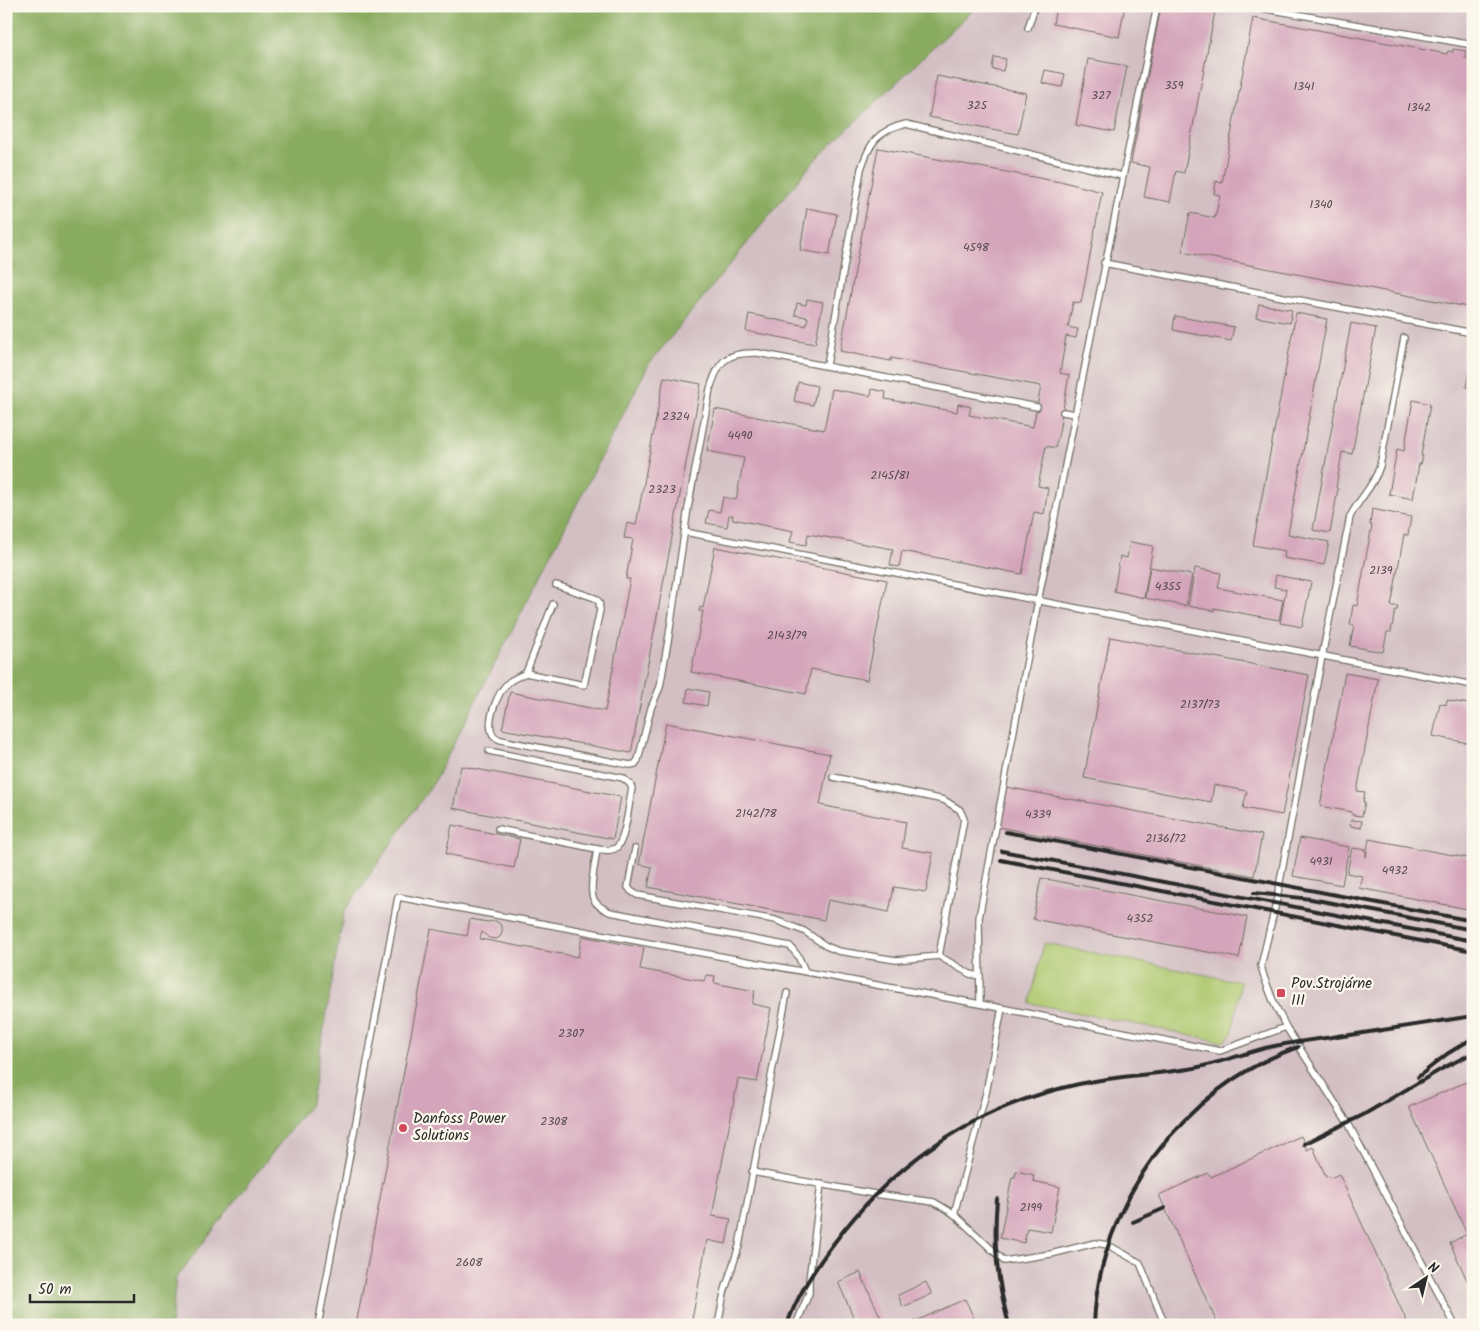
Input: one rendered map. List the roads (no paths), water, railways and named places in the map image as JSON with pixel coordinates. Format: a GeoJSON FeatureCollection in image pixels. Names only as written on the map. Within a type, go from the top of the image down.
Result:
{"type":"FeatureCollection","features":[{"type":"Feature","properties":{"kind":"lane"},"geometry":{"type":"LineString","coordinates":[[1028,28],[1034,6]]}},
{"type":"Feature","properties":{"kind":"lane"},"geometry":{"type":"LineString","coordinates":[[980,1004],[979,918],[1038,601],[1104,263],[1157,6]]}},
{"type":"Feature","properties":{"kind":"lane"},"geometry":{"type":"LineString","coordinates":[[1250,6],[1473,45]]}},
{"type":"Feature","properties":{"kind":"lane"},"geometry":{"type":"LineString","coordinates":[[827,365],[861,169],[868,149],[884,132],[896,126],[906,124],[1122,176]]}},
{"type":"Feature","properties":{"kind":"lane"},"geometry":{"type":"LineString","coordinates":[[1104,263],[1473,333]]}},
{"type":"Feature","properties":{"kind":"lane"},"geometry":{"type":"LineString","coordinates":[[1404,338],[1376,480],[1354,508],[1350,517],[1276,903],[1261,966],[1286,1027],[1348,1123],[1455,1325]]}},
{"type":"Feature","properties":{"kind":"lane"},"geometry":{"type":"LineString","coordinates":[[553,604],[526,673],[508,683],[499,694],[492,713],[490,727],[494,736],[501,740],[630,766],[636,764],[651,708],[660,687],[688,508],[710,389],[716,370],[724,360],[746,353],[758,353],[1037,407]]}},
{"type":"Feature","properties":{"kind":"lane"},"geometry":{"type":"LineString","coordinates":[[1063,412],[1075,414]]}},
{"type":"Feature","properties":{"kind":"lane"},"geometry":{"type":"LineString","coordinates":[[685,532],[1473,685]]}},
{"type":"Feature","properties":{"kind":"lane"},"geometry":{"type":"LineString","coordinates":[[526,673],[584,685],[600,610],[599,602],[596,598],[556,584]]}},
{"type":"Feature","properties":{"kind":"lane"},"geometry":{"type":"LineString","coordinates":[[489,751],[624,778],[632,788],[622,840],[612,850],[597,849],[498,828]]}},
{"type":"Feature","properties":{"kind":"lane"},"geometry":{"type":"LineString","coordinates":[[833,777],[944,800],[960,810],[964,819],[939,956]]}},
{"type":"Feature","properties":{"kind":"lane"},"geometry":{"type":"LineString","coordinates":[[597,849],[591,890],[593,899],[598,905],[610,912],[790,946],[798,956],[805,972]]}},
{"type":"Feature","properties":{"kind":"lane"},"geometry":{"type":"LineString","coordinates":[[635,849],[628,887],[630,891],[637,895],[775,920],[804,931],[826,946],[838,951],[896,960],[939,956],[970,974],[980,976]]}},
{"type":"Feature","properties":{"kind":"lane"},"geometry":{"type":"LineString","coordinates":[[318,1325],[398,897],[1002,1008],[1220,1051],[1286,1027]]}},
{"type":"Feature","properties":{"kind":"lane"},"geometry":{"type":"LineString","coordinates":[[718,1325],[724,1293],[739,1246],[787,993]]}},
{"type":"Feature","properties":{"kind":"lane"},"geometry":{"type":"LineString","coordinates":[[954,1214],[986,1093],[1002,1008]]}},
{"type":"Feature","properties":{"kind":"lane"},"geometry":{"type":"LineString","coordinates":[[752,1172],[875,1194],[934,1202],[954,1214],[1004,1261],[1051,1254],[1095,1243],[1108,1245],[1140,1263],[1165,1325]]}},
{"type":"Feature","properties":{"kind":"lane"},"geometry":{"type":"LineString","coordinates":[[796,1325],[809,1294],[809,1280],[821,1184]]}},
{"type":"Feature","properties":{"kind":"railway"},"geometry":{"type":"LineString","coordinates":[[1006,832],[1473,921]]}},
{"type":"Feature","properties":{"kind":"railway"},"geometry":{"type":"LineString","coordinates":[[1002,851],[1473,941]]}},
{"type":"Feature","properties":{"kind":"railway"},"geometry":{"type":"LineString","coordinates":[[1001,860],[1473,951]]}},
{"type":"Feature","properties":{"kind":"railway"},"geometry":{"type":"LineString","coordinates":[[1254,893],[1311,899],[1473,930]]}},
{"type":"Feature","properties":{"kind":"railway"},"geometry":{"type":"LineString","coordinates":[[1337,1037],[1473,1016]]}},
{"type":"Feature","properties":{"kind":"railway"},"geometry":{"type":"LineString","coordinates":[[787,1325],[801,1292],[813,1272],[858,1213],[884,1186],[912,1162],[941,1141],[973,1122],[1006,1106],[1079,1084],[1199,1067],[1265,1048],[1343,1035]]}},
{"type":"Feature","properties":{"kind":"railway"},"geometry":{"type":"LineString","coordinates":[[1418,1077],[1447,1054],[1473,1038]]}},
{"type":"Feature","properties":{"kind":"railway"},"geometry":{"type":"LineString","coordinates":[[1094,1325],[1099,1280],[1112,1236],[1130,1194],[1155,1155],[1184,1120],[1219,1090],[1257,1065],[1298,1047]]}},
{"type":"Feature","properties":{"kind":"railway"},"geometry":{"type":"LineString","coordinates":[[1304,1144],[1363,1115],[1445,1067],[1473,1053]]}},
{"type":"Feature","properties":{"kind":"railway"},"geometry":{"type":"LineString","coordinates":[[997,1199],[997,1262],[1009,1325]]}},
{"type":"Feature","properties":{"kind":"railway"},"geometry":{"type":"LineString","coordinates":[[1133,1222],[1165,1208]]}},
{"type":"Feature","properties":{"kind":"place","name":"Pov.Strojárne III"},"geometry":{"type":"Point","coordinates":[1281,993]}},
{"type":"Feature","properties":{"kind":"place","name":"Danfoss Power Solutions"},"geometry":{"type":"Point","coordinates":[403,1128]}}]}
